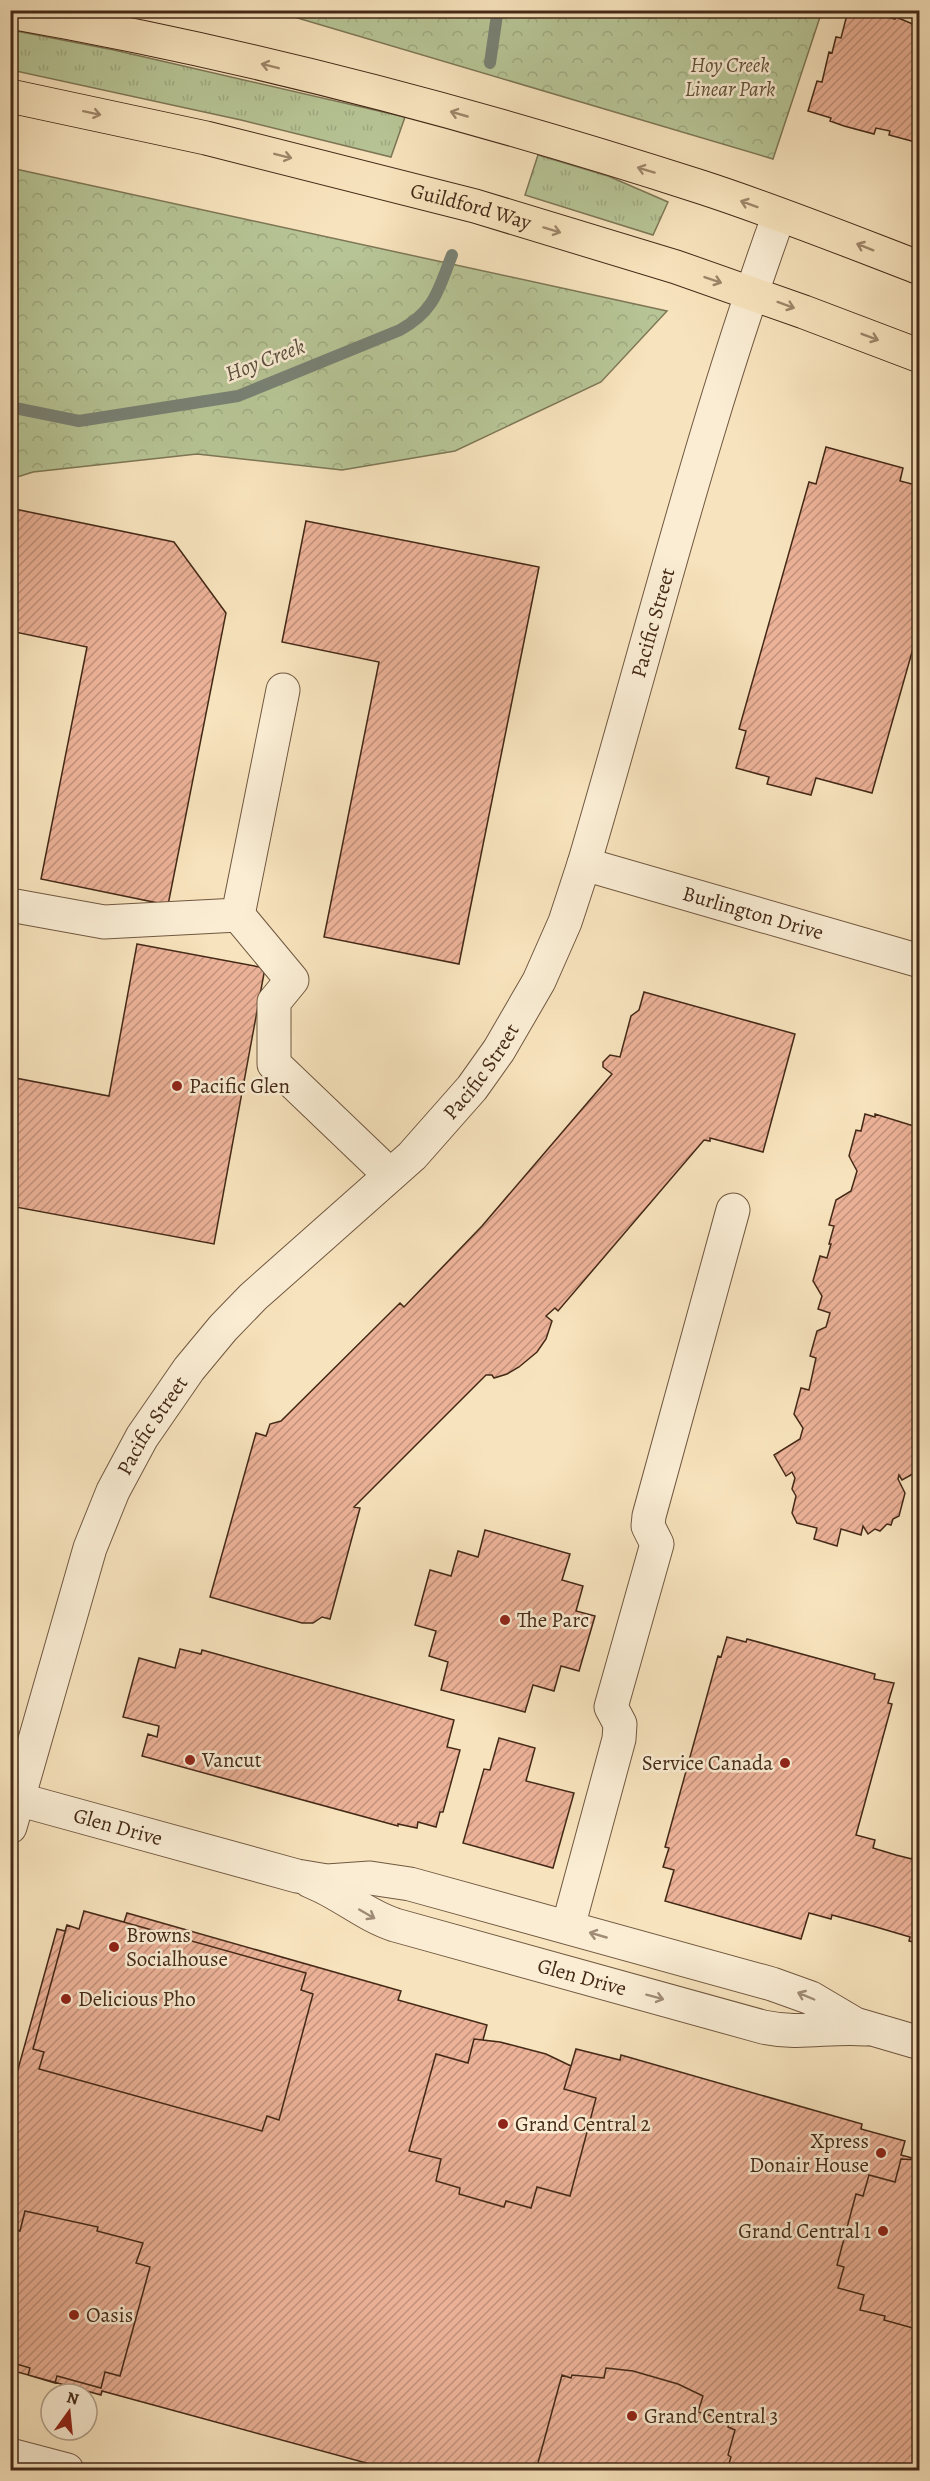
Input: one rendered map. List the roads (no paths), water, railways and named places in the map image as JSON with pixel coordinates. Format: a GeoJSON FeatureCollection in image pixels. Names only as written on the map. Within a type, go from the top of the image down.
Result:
{"type":"FeatureCollection","features":[{"type":"Feature","properties":{"kind":"main road"},"geometry":{"type":"LineString","coordinates":[[10,12],[239,58],[403,98],[496,124],[691,184],[920,268]]}},
{"type":"Feature","properties":{"kind":"main road","name":"Guildford Way"},"geometry":{"type":"LineString","coordinates":[[10,96],[206,138],[485,209],[751,292],[920,356]]}},
{"type":"Feature","properties":{"kind":"street","name":"Pacific Street"},"geometry":{"type":"LineString","coordinates":[[13,1808],[90,1548],[113,1491],[142,1437],[189,1369],[253,1297],[412,1156],[447,1119],[505,1042],[548,962],[565,922],[584,864],[702,449],[751,292],[779,215]]}},
{"type":"Feature","properties":{"kind":"street"},"geometry":{"type":"LineString","coordinates":[[238,915],[283,690]]}},
{"type":"Feature","properties":{"kind":"street","name":"Burlington Drive"},"geometry":{"type":"LineString","coordinates":[[584,864],[920,961]]}},
{"type":"Feature","properties":{"kind":"street"},"geometry":{"type":"LineString","coordinates":[[10,905],[104,922],[238,915]]}},
{"type":"Feature","properties":{"kind":"street"},"geometry":{"type":"LineString","coordinates":[[238,915],[292,980],[274,1002],[274,1064],[390,1175]]}},
{"type":"Feature","properties":{"kind":"street"},"geometry":{"type":"LineString","coordinates":[[568,1927],[619,1739],[620,1724],[612,1707],[657,1544],[648,1526],[649,1516],[733,1210]]}},
{"type":"Feature","properties":{"kind":"street","name":"Glen Drive"},"geometry":{"type":"LineString","coordinates":[[13,1808],[297,1876],[327,1881],[370,1878],[398,1881],[795,1991],[819,2002],[848,2020],[876,2031],[920,2043]]}},
{"type":"Feature","properties":{"kind":"street","name":"Glen Drive"},"geometry":{"type":"LineString","coordinates":[[297,1876],[332,1891],[375,1919],[763,2027],[795,2032],[846,2028],[876,2031]]}},
{"type":"Feature","properties":{"kind":"street"},"geometry":{"type":"LineString","coordinates":[[10,2455],[67,2470]]}},
{"type":"Feature","properties":{"kind":"waterway","name":"Hoy Creek"},"geometry":{"type":"LineString","coordinates":[[490,63],[497,15],[500,10]]}},
{"type":"Feature","properties":{"kind":"waterway","name":"Hoy Creek"},"geometry":{"type":"LineString","coordinates":[[10,407],[79,421],[238,396],[400,330],[412,323],[434,298],[452,255]]}},
{"type":"Feature","properties":{"kind":"place","name":"Pacific Glen"},"geometry":{"type":"Point","coordinates":[177,1086]}},
{"type":"Feature","properties":{"kind":"place","name":"The Parc"},"geometry":{"type":"Point","coordinates":[505,1620]}},
{"type":"Feature","properties":{"kind":"place","name":"Vancut"},"geometry":{"type":"Point","coordinates":[190,1760]}},
{"type":"Feature","properties":{"kind":"place","name":"Service Canada"},"geometry":{"type":"Point","coordinates":[785,1763]}},
{"type":"Feature","properties":{"kind":"place","name":"Browns Socialhouse"},"geometry":{"type":"Point","coordinates":[114,1947]}},
{"type":"Feature","properties":{"kind":"place","name":"Delicious Pho"},"geometry":{"type":"Point","coordinates":[66,1999]}},
{"type":"Feature","properties":{"kind":"place","name":"Grand Central 2"},"geometry":{"type":"Point","coordinates":[503,2124]}},
{"type":"Feature","properties":{"kind":"place","name":"Xpress Donair House"},"geometry":{"type":"Point","coordinates":[881,2153]}},
{"type":"Feature","properties":{"kind":"place","name":"Grand Central 1"},"geometry":{"type":"Point","coordinates":[883,2231]}},
{"type":"Feature","properties":{"kind":"place","name":"Oasis"},"geometry":{"type":"Point","coordinates":[74,2315]}},
{"type":"Feature","properties":{"kind":"place","name":"Grand Central 3"},"geometry":{"type":"Point","coordinates":[632,2416]}},
{"type":"Feature","properties":{"kind":"park label","name":"Hoy Creek Linear Park"},"geometry":{"type":"Point","coordinates":[730,77]}}]}
